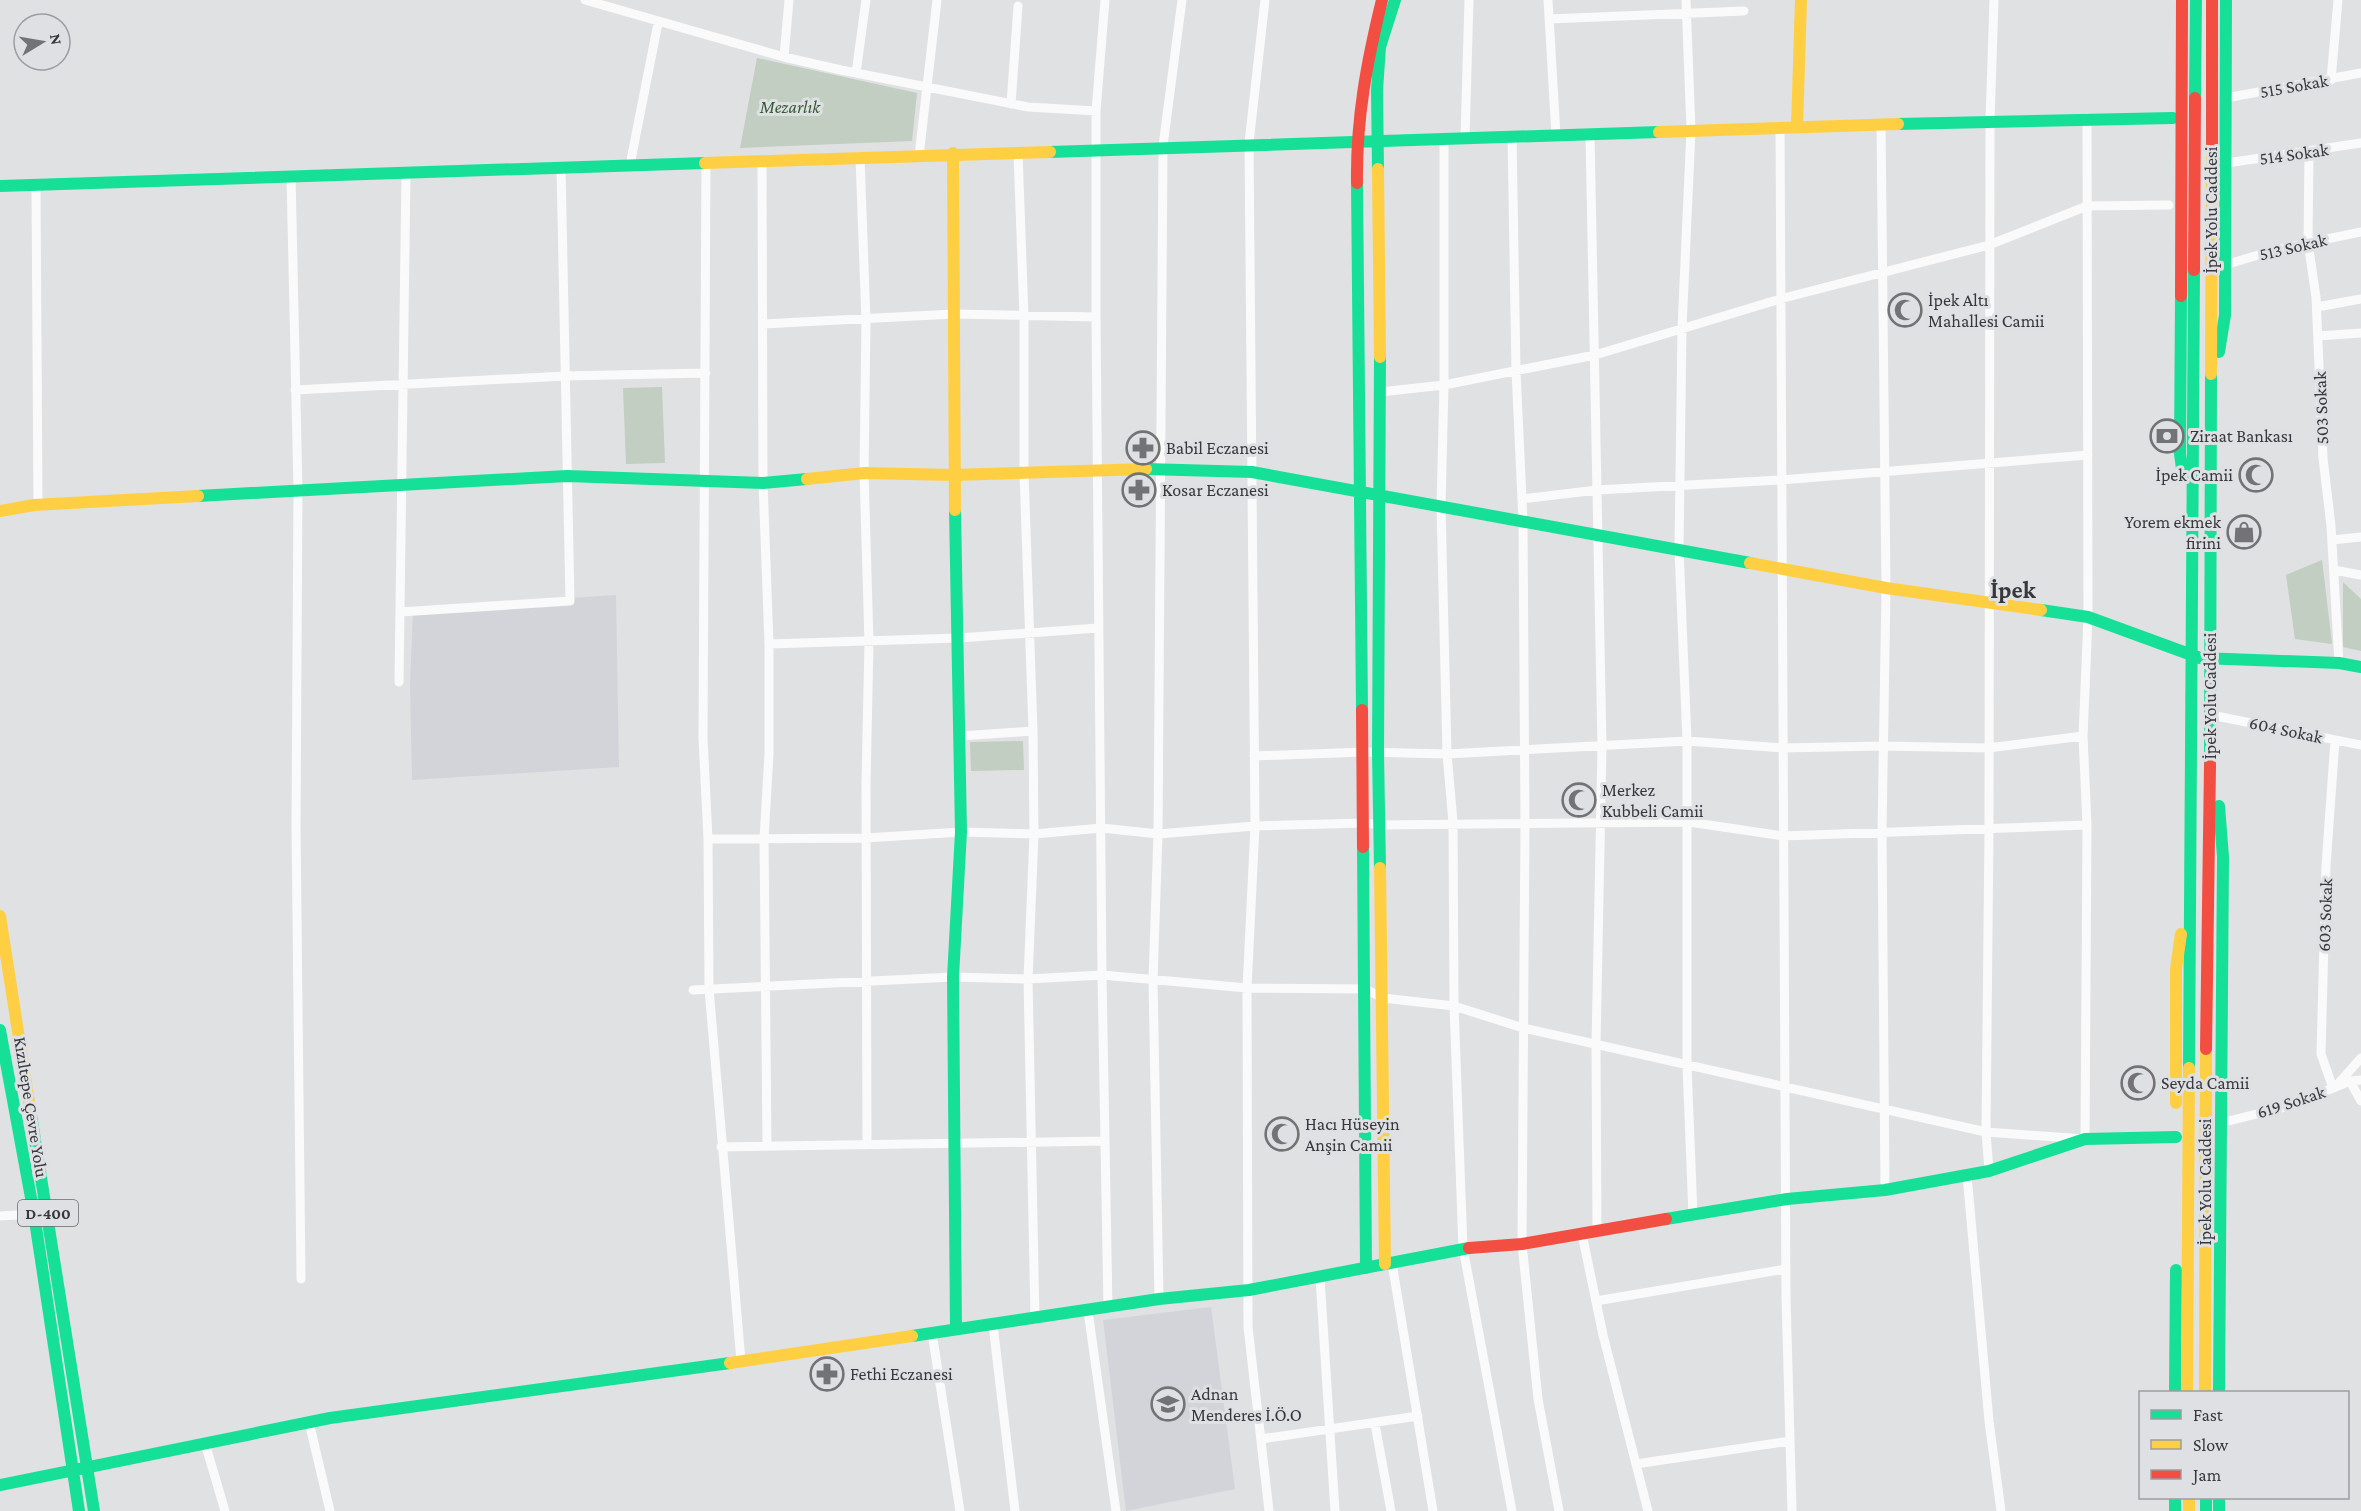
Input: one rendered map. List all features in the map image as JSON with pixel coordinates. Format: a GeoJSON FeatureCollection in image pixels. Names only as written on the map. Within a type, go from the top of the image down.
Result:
{"type":"FeatureCollection","features":[{"type":"Feature","properties":{"kind":"main road"},"geometry":{"type":"LineString","coordinates":[[1366,1268],[1364,752],[1356,141],[1364,76],[1382,0]]}},
{"type":"Feature","properties":{"kind":"main road"},"geometry":{"type":"LineString","coordinates":[[1388,1264],[1378,753],[1380,392],[1377,90],[1380,47],[1395,0]]}},
{"type":"Feature","properties":{"kind":"main road"},"geometry":{"type":"LineString","coordinates":[[1797,127],[1801,0]]}},
{"type":"Feature","properties":{"kind":"main road"},"geometry":{"type":"LineString","coordinates":[[2181,0],[2180,454],[2192,527]]}},
{"type":"Feature","properties":{"kind":"main road","name":"İpek Yolu Caddesi"},"geometry":{"type":"LineString","coordinates":[[2187,1391],[2196,0]]}},
{"type":"Feature","properties":{"kind":"main road","name":"İpek Yolu Caddesi"},"geometry":{"type":"LineString","coordinates":[[2205,1391],[2206,993],[2211,715],[2212,0]]}},
{"type":"Feature","properties":{"kind":"main road"},"geometry":{"type":"LineString","coordinates":[[2211,409],[2225,315],[2226,0]]}},
{"type":"Feature","properties":{"kind":"main road"},"geometry":{"type":"LineString","coordinates":[[0,186],[919,156],[953,153],[1018,153],[1250,143],[2087,118],[2173,118]]}},
{"type":"Feature","properties":{"kind":"main road"},"geometry":{"type":"LineString","coordinates":[[953,153],[954,475],[959,638],[961,832],[953,977],[956,1328]]}},
{"type":"Feature","properties":{"kind":"main road"},"geometry":{"type":"LineString","coordinates":[[0,511],[38,505],[567,476],[763,483],[864,473],[954,475],[1160,469],[1252,472],[1886,588],[2088,617],[2193,656],[2210,659],[2339,663],[2361,667]]}},
{"type":"Feature","properties":{"kind":"main road"},"geometry":{"type":"LineString","coordinates":[[2211,715],[2223,857],[2219,1391]]}},
{"type":"Feature","properties":{"kind":"main road"},"geometry":{"type":"LineString","coordinates":[[2175,1391],[2176,969],[2191,862]]}},
{"type":"Feature","properties":{"kind":"main road","name":"Kızıltepe Çevre Yolu"},"geometry":{"type":"LineString","coordinates":[[0,916],[94,1511]]}},
{"type":"Feature","properties":{"kind":"main road","name":"Kızıltepe Çevre Yolu"},"geometry":{"type":"LineString","coordinates":[[0,1030],[34,1214],[79,1511]]}},
{"type":"Feature","properties":{"kind":"main road"},"geometry":{"type":"LineString","coordinates":[[0,1485],[309,1422],[956,1328],[1035,1319],[1159,1299],[1249,1290],[1320,1278],[1463,1248],[1522,1244],[1787,1199],[1885,1190],[1989,1172],[2085,1139],[2176,1137]]}},
{"type":"Feature","properties":{"kind":"street"},"geometry":{"type":"LineString","coordinates":[[585,0],[658,23],[784,57],[855,73],[1011,104],[1096,111]]}},
{"type":"Feature","properties":{"kind":"street"},"geometry":{"type":"LineString","coordinates":[[784,57],[789,0]]}},
{"type":"Feature","properties":{"kind":"street"},"geometry":{"type":"LineString","coordinates":[[855,73],[866,0]]}},
{"type":"Feature","properties":{"kind":"street"},"geometry":{"type":"LineString","coordinates":[[919,156],[938,0]]}},
{"type":"Feature","properties":{"kind":"street"},"geometry":{"type":"LineString","coordinates":[[1105,0],[1096,111],[1096,317],[1102,975],[1108,1308]]}},
{"type":"Feature","properties":{"kind":"street"},"geometry":{"type":"LineString","coordinates":[[1159,1299],[1153,980],[1158,834],[1163,146],[1182,0]]}},
{"type":"Feature","properties":{"kind":"street"},"geometry":{"type":"LineString","coordinates":[[1265,0],[1250,143],[1255,826],[1247,988],[1248,1327],[1269,1511]]}},
{"type":"Feature","properties":{"kind":"street"},"geometry":{"type":"LineString","coordinates":[[1465,138],[1469,0]]}},
{"type":"Feature","properties":{"kind":"street"},"geometry":{"type":"LineString","coordinates":[[1548,0],[1556,135]]}},
{"type":"Feature","properties":{"kind":"street"},"geometry":{"type":"LineString","coordinates":[[1686,0],[1691,130],[1682,328],[1679,550],[1688,741],[1687,1066],[1693,1215]]}},
{"type":"Feature","properties":{"kind":"street"},"geometry":{"type":"LineString","coordinates":[[1989,1172],[1986,1132],[1989,829],[1988,462],[1990,121],[1994,0]]}},
{"type":"Feature","properties":{"kind":"street"},"geometry":{"type":"LineString","coordinates":[[2331,80],[2337,0]]}},
{"type":"Feature","properties":{"kind":"street"},"geometry":{"type":"LineString","coordinates":[[1011,104],[1018,6]]}},
{"type":"Feature","properties":{"kind":"street"},"geometry":{"type":"LineString","coordinates":[[1549,19],[1744,11]]}},
{"type":"Feature","properties":{"kind":"street"},"geometry":{"type":"LineString","coordinates":[[630,165],[658,23]]}},
{"type":"Feature","properties":{"kind":"street","name":"515 Sokak"},"geometry":{"type":"LineString","coordinates":[[2226,99],[2361,73]]}},
{"type":"Feature","properties":{"kind":"street"},"geometry":{"type":"LineString","coordinates":[[693,990],[953,977],[1028,979],[1102,975],[1247,988],[1365,989],[1383,998],[1454,1006],[1522,1028],[1986,1132],[2085,1139],[2087,825],[2084,736],[2088,617],[2087,118]]}},
{"type":"Feature","properties":{"kind":"street"},"geometry":{"type":"LineString","coordinates":[[1881,124],[1886,588],[1882,833],[1885,1190]]}},
{"type":"Feature","properties":{"kind":"street"},"geometry":{"type":"LineString","coordinates":[[1780,128],[1786,1269],[1792,1511]]}},
{"type":"Feature","properties":{"kind":"street"},"geometry":{"type":"LineString","coordinates":[[1590,134],[1602,747],[1596,1045],[1597,1232]]}},
{"type":"Feature","properties":{"kind":"street"},"geometry":{"type":"LineString","coordinates":[[1512,136],[1515,371],[1523,521],[1525,824],[1522,1244],[1538,1399],[1559,1511]]}},
{"type":"Feature","properties":{"kind":"street"},"geometry":{"type":"LineString","coordinates":[[1444,139],[1444,385],[1441,506],[1447,754],[1454,822],[1454,1006],[1463,1248],[1512,1511]]}},
{"type":"Feature","properties":{"kind":"street","name":"514 Sokak"},"geometry":{"type":"LineString","coordinates":[[2227,163],[2309,153],[2361,143]]}},
{"type":"Feature","properties":{"kind":"street"},"geometry":{"type":"LineString","coordinates":[[1018,153],[1024,316],[1024,472],[1033,731],[1034,834],[1028,979],[1035,1319]]}},
{"type":"Feature","properties":{"kind":"street","name":"503 Sokak"},"geometry":{"type":"LineString","coordinates":[[2309,153],[2308,243],[2317,307],[2323,459],[2332,540],[2339,663]]}},
{"type":"Feature","properties":{"kind":"street"},"geometry":{"type":"LineString","coordinates":[[860,158],[866,321],[864,473],[869,642],[867,1144]]}},
{"type":"Feature","properties":{"kind":"street"},"geometry":{"type":"LineString","coordinates":[[762,161],[763,483],[769,645],[769,754],[764,838],[767,1146]]}},
{"type":"Feature","properties":{"kind":"street"},"geometry":{"type":"LineString","coordinates":[[706,163],[703,738],[708,839],[708,989],[741,1361]]}},
{"type":"Feature","properties":{"kind":"street"},"geometry":{"type":"LineString","coordinates":[[400,612],[570,601],[561,168]]}},
{"type":"Feature","properties":{"kind":"street"},"geometry":{"type":"LineString","coordinates":[[399,682],[406,173]]}},
{"type":"Feature","properties":{"kind":"street"},"geometry":{"type":"LineString","coordinates":[[291,177],[298,491],[296,825],[301,1279]]}},
{"type":"Feature","properties":{"kind":"street"},"geometry":{"type":"LineString","coordinates":[[36,185],[38,505]]}},
{"type":"Feature","properties":{"kind":"street"},"geometry":{"type":"LineString","coordinates":[[1380,392],[1444,385],[1595,355],[1780,299],[1989,245],[2087,206],[2169,205]]}},
{"type":"Feature","properties":{"kind":"street","name":"513 Sokak"},"geometry":{"type":"LineString","coordinates":[[2225,265],[2308,243],[2361,232]]}},
{"type":"Feature","properties":{"kind":"street"},"geometry":{"type":"LineString","coordinates":[[2317,307],[2361,299]]}},
{"type":"Feature","properties":{"kind":"street"},"geometry":{"type":"LineString","coordinates":[[763,324],[866,321],[953,314],[1096,317]]}},
{"type":"Feature","properties":{"kind":"street"},"geometry":{"type":"LineString","coordinates":[[2318,336],[2361,333]]}},
{"type":"Feature","properties":{"kind":"street"},"geometry":{"type":"LineString","coordinates":[[295,390],[565,376],[706,373]]}},
{"type":"Feature","properties":{"kind":"street"},"geometry":{"type":"LineString","coordinates":[[1522,499],[1597,490],[1781,480],[2088,455]]}},
{"type":"Feature","properties":{"kind":"street"},"geometry":{"type":"LineString","coordinates":[[2332,540],[2361,537]]}},
{"type":"Feature","properties":{"kind":"street"},"geometry":{"type":"LineString","coordinates":[[2334,570],[2361,575]]}},
{"type":"Feature","properties":{"kind":"street"},"geometry":{"type":"LineString","coordinates":[[769,645],[959,638],[1098,628]]}},
{"type":"Feature","properties":{"kind":"street","name":"604 Sokak"},"geometry":{"type":"LineString","coordinates":[[2211,715],[2361,745]]}},
{"type":"Feature","properties":{"kind":"street"},"geometry":{"type":"LineString","coordinates":[[960,736],[1033,731]]}},
{"type":"Feature","properties":{"kind":"street"},"geometry":{"type":"LineString","coordinates":[[1254,756],[1364,752],[1447,754],[1688,741],[1782,748],[1883,746],[1988,748],[2084,736]]}},
{"type":"Feature","properties":{"kind":"street","name":"603 Sokak"},"geometry":{"type":"LineString","coordinates":[[2333,1088],[2321,1054],[2326,866],[2335,740]]}},
{"type":"Feature","properties":{"kind":"street"},"geometry":{"type":"LineString","coordinates":[[708,839],[867,838],[961,832],[1034,834],[1102,828],[1158,834],[1255,826],[1454,822],[1525,824],[1689,822],[1783,836],[2087,825]]}},
{"type":"Feature","properties":{"kind":"street"},"geometry":{"type":"LineString","coordinates":[[2333,1088],[2361,1058]]}},
{"type":"Feature","properties":{"kind":"street","name":"619 Sokak"},"geometry":{"type":"LineString","coordinates":[[2220,1123],[2290,1106],[2350,1081],[2361,1080]]}},
{"type":"Feature","properties":{"kind":"street"},"geometry":{"type":"LineString","coordinates":[[2350,1081],[2361,1101]]}},
{"type":"Feature","properties":{"kind":"street"},"geometry":{"type":"LineString","coordinates":[[721,1147],[1105,1141]]}},
{"type":"Feature","properties":{"kind":"street"},"geometry":{"type":"LineString","coordinates":[[1967,1175],[1989,1421],[2001,1511]]}},
{"type":"Feature","properties":{"kind":"street"},"geometry":{"type":"LineString","coordinates":[[0,1216],[34,1214]]}},
{"type":"Feature","properties":{"kind":"street"},"geometry":{"type":"LineString","coordinates":[[1582,1234],[1596,1301],[1648,1511]]}},
{"type":"Feature","properties":{"kind":"street"},"geometry":{"type":"LineString","coordinates":[[1388,1264],[1418,1416],[1433,1511]]}},
{"type":"Feature","properties":{"kind":"street"},"geometry":{"type":"LineString","coordinates":[[1596,1301],[1786,1269]]}},
{"type":"Feature","properties":{"kind":"street"},"geometry":{"type":"LineString","coordinates":[[1320,1278],[1335,1511]]}},
{"type":"Feature","properties":{"kind":"street"},"geometry":{"type":"LineString","coordinates":[[1089,1311],[1116,1511]]}},
{"type":"Feature","properties":{"kind":"street"},"geometry":{"type":"LineString","coordinates":[[993,1325],[1015,1511]]}},
{"type":"Feature","properties":{"kind":"street"},"geometry":{"type":"LineString","coordinates":[[932,1333],[960,1511]]}},
{"type":"Feature","properties":{"kind":"street"},"geometry":{"type":"LineString","coordinates":[[1261,1439],[1418,1416]]}},
{"type":"Feature","properties":{"kind":"street"},"geometry":{"type":"LineString","coordinates":[[309,1422],[330,1511]]}},
{"type":"Feature","properties":{"kind":"street"},"geometry":{"type":"LineString","coordinates":[[1375,1424],[1391,1511]]}},
{"type":"Feature","properties":{"kind":"street"},"geometry":{"type":"LineString","coordinates":[[1636,1464],[1790,1441]]}},
{"type":"Feature","properties":{"kind":"street"},"geometry":{"type":"LineString","coordinates":[[205,1443],[225,1511]]}},
{"type":"Feature","properties":{"kind":"shaded area"},"geometry":{"type":"Polygon","coordinates":[[[616,595],[619,767],[412,780],[410,685],[413,608],[616,595]]]}},
{"type":"Feature","properties":{"kind":"shaded area","name":"Adnan Menderes İ.Ö.O"},"geometry":{"type":"Polygon","coordinates":[[[1211,1307],[1235,1489],[1126,1511],[1103,1320],[1211,1307]]]}},
{"type":"Feature","properties":{"kind":"green space","name":"Mezarlık"},"geometry":{"type":"Polygon","coordinates":[[[757,58],[917,93],[912,141],[740,148],[757,58]]]}},
{"type":"Feature","properties":{"kind":"green space"},"geometry":{"type":"Polygon","coordinates":[[[662,387],[665,463],[626,464],[623,388],[662,387]]]}},
{"type":"Feature","properties":{"kind":"green space"},"geometry":{"type":"Polygon","coordinates":[[[2322,560],[2332,644],[2295,639],[2286,575],[2322,560]]]}},
{"type":"Feature","properties":{"kind":"green space"},"geometry":{"type":"Polygon","coordinates":[[[2343,582],[2361,599],[2361,651],[2343,647],[2343,582]]]}},
{"type":"Feature","properties":{"kind":"green space"},"geometry":{"type":"Polygon","coordinates":[[[1023,741],[1024,770],[971,771],[970,742],[1023,741]]]}},
{"type":"Feature","properties":{"kind":"traffic: fast"},"geometry":{"type":"LineString","coordinates":[[1378,169],[1377,90],[1380,47],[1395,0]]}},
{"type":"Feature","properties":{"kind":"traffic: fast"},"geometry":{"type":"LineString","coordinates":[[2195,98],[2196,0]]}},
{"type":"Feature","properties":{"kind":"traffic: fast"},"geometry":{"type":"LineString","coordinates":[[2219,352],[2225,315],[2226,0]]}},
{"type":"Feature","properties":{"kind":"traffic: fast"},"geometry":{"type":"LineString","coordinates":[[1898,124],[2173,118]]}},
{"type":"Feature","properties":{"kind":"traffic: fast"},"geometry":{"type":"LineString","coordinates":[[1050,152],[1659,132]]}},
{"type":"Feature","properties":{"kind":"traffic: fast"},"geometry":{"type":"LineString","coordinates":[[0,186],[705,163]]}},
{"type":"Feature","properties":{"kind":"traffic: fast"},"geometry":{"type":"LineString","coordinates":[[1357,183],[1362,710]]}},
{"type":"Feature","properties":{"kind":"traffic: fast"},"geometry":{"type":"LineString","coordinates":[[2189,1068],[2194,270]]}},
{"type":"Feature","properties":{"kind":"traffic: fast"},"geometry":{"type":"LineString","coordinates":[[2181,296],[2180,454],[2183,476]]}},
{"type":"Feature","properties":{"kind":"traffic: fast"},"geometry":{"type":"LineString","coordinates":[[1380,357],[1378,753],[1380,868]]}},
{"type":"Feature","properties":{"kind":"traffic: fast"},"geometry":{"type":"LineString","coordinates":[[2210,765],[2211,374]]}},
{"type":"Feature","properties":{"kind":"traffic: fast"},"geometry":{"type":"LineString","coordinates":[[1146,469],[1252,472],[1750,563]]}},
{"type":"Feature","properties":{"kind":"traffic: fast"},"geometry":{"type":"LineString","coordinates":[[198,496],[567,476],[763,483],[807,479]]}},
{"type":"Feature","properties":{"kind":"traffic: fast"},"geometry":{"type":"LineString","coordinates":[[955,510],[961,832],[953,977],[956,1328]]}},
{"type":"Feature","properties":{"kind":"traffic: fast"},"geometry":{"type":"LineString","coordinates":[[2041,610],[2088,617],[2200,658],[2339,663],[2361,667]]}},
{"type":"Feature","properties":{"kind":"traffic: fast"},"geometry":{"type":"LineString","coordinates":[[2219,806],[2223,857],[2219,1391]]}},
{"type":"Feature","properties":{"kind":"traffic: fast"},"geometry":{"type":"LineString","coordinates":[[1363,847],[1366,1268]]}},
{"type":"Feature","properties":{"kind":"traffic: fast"},"geometry":{"type":"LineString","coordinates":[[0,1030],[34,1214],[79,1511]]}},
{"type":"Feature","properties":{"kind":"traffic: fast"},"geometry":{"type":"LineString","coordinates":[[31,1115],[94,1511]]}},
{"type":"Feature","properties":{"kind":"traffic: fast"},"geometry":{"type":"LineString","coordinates":[[1666,1219],[1787,1199],[1885,1190],[1989,1171],[2085,1139],[2176,1137]]}},
{"type":"Feature","properties":{"kind":"traffic: fast"},"geometry":{"type":"LineString","coordinates":[[912,1336],[1159,1299],[1249,1290],[1469,1248]]}},
{"type":"Feature","properties":{"kind":"traffic: fast"},"geometry":{"type":"LineString","coordinates":[[2175,1391],[2176,1270]]}},
{"type":"Feature","properties":{"kind":"traffic: fast"},"geometry":{"type":"LineString","coordinates":[[0,1485],[330,1418],[730,1363]]}},
{"type":"Feature","properties":{"kind":"traffic: fast"},"geometry":{"type":"LineString","coordinates":[[2175,1499],[2175,1511]]}},
{"type":"Feature","properties":{"kind":"traffic: fast"},"geometry":{"type":"LineString","coordinates":[[2206,1499],[2206,1511]]}},
{"type":"Feature","properties":{"kind":"traffic: fast"},"geometry":{"type":"LineString","coordinates":[[2219,1499],[2219,1511]]}},
{"type":"Feature","properties":{"kind":"traffic: slow"},"geometry":{"type":"LineString","coordinates":[[1797,127],[1801,0]]}},
{"type":"Feature","properties":{"kind":"traffic: slow"},"geometry":{"type":"LineString","coordinates":[[1659,132],[1898,124]]}},
{"type":"Feature","properties":{"kind":"traffic: slow"},"geometry":{"type":"LineString","coordinates":[[2211,374],[2212,147]]}},
{"type":"Feature","properties":{"kind":"traffic: slow"},"geometry":{"type":"LineString","coordinates":[[705,163],[1050,152]]}},
{"type":"Feature","properties":{"kind":"traffic: slow"},"geometry":{"type":"LineString","coordinates":[[953,153],[955,510]]}},
{"type":"Feature","properties":{"kind":"traffic: slow"},"geometry":{"type":"LineString","coordinates":[[1378,169],[1380,357]]}},
{"type":"Feature","properties":{"kind":"traffic: slow"},"geometry":{"type":"LineString","coordinates":[[807,479],[864,473],[954,475],[1146,469]]}},
{"type":"Feature","properties":{"kind":"traffic: slow"},"geometry":{"type":"LineString","coordinates":[[0,511],[34,505],[198,496]]}},
{"type":"Feature","properties":{"kind":"traffic: slow"},"geometry":{"type":"LineString","coordinates":[[1750,563],[1886,588],[2041,610]]}},
{"type":"Feature","properties":{"kind":"traffic: slow"},"geometry":{"type":"LineString","coordinates":[[1380,868],[1385,1264]]}},
{"type":"Feature","properties":{"kind":"traffic: slow"},"geometry":{"type":"LineString","coordinates":[[0,916],[31,1115]]}},
{"type":"Feature","properties":{"kind":"traffic: slow"},"geometry":{"type":"LineString","coordinates":[[2176,1103],[2176,969],[2181,934]]}},
{"type":"Feature","properties":{"kind":"traffic: slow"},"geometry":{"type":"LineString","coordinates":[[2205,1391],[2206,1049]]}},
{"type":"Feature","properties":{"kind":"traffic: slow"},"geometry":{"type":"LineString","coordinates":[[2187,1391],[2189,1068]]}},
{"type":"Feature","properties":{"kind":"traffic: slow"},"geometry":{"type":"LineString","coordinates":[[730,1363],[912,1336]]}},
{"type":"Feature","properties":{"kind":"traffic: slow"},"geometry":{"type":"LineString","coordinates":[[2189,1499],[2189,1511]]}},
{"type":"Feature","properties":{"kind":"traffic: jam"},"geometry":{"type":"LineString","coordinates":[[1357,183],[1358,136],[1363,90],[1382,0]]}},
{"type":"Feature","properties":{"kind":"traffic: jam"},"geometry":{"type":"LineString","coordinates":[[2181,296],[2182,0]]}},
{"type":"Feature","properties":{"kind":"traffic: jam"},"geometry":{"type":"LineString","coordinates":[[2212,0],[2212,147]]}},
{"type":"Feature","properties":{"kind":"traffic: jam"},"geometry":{"type":"LineString","coordinates":[[2194,270],[2195,98]]}},
{"type":"Feature","properties":{"kind":"traffic: jam"},"geometry":{"type":"LineString","coordinates":[[1362,710],[1363,847]]}},
{"type":"Feature","properties":{"kind":"traffic: jam"},"geometry":{"type":"LineString","coordinates":[[2206,1049],[2210,765]]}},
{"type":"Feature","properties":{"kind":"traffic: jam"},"geometry":{"type":"LineString","coordinates":[[1469,1248],[1522,1244],[1666,1219]]}},
{"type":"Feature","properties":{"kind":"place","name":"İpek Altı Mahallesi Camii"},"geometry":{"type":"Point","coordinates":[1905,310]}},
{"type":"Feature","properties":{"kind":"place","name":"Ziraat Bankası"},"geometry":{"type":"Point","coordinates":[2167,436]}},
{"type":"Feature","properties":{"kind":"place","name":"Babil Eczanesi"},"geometry":{"type":"Point","coordinates":[1143,448]}},
{"type":"Feature","properties":{"kind":"place","name":"İpek Camii"},"geometry":{"type":"Point","coordinates":[2256,475]}},
{"type":"Feature","properties":{"kind":"place","name":"Kosar Eczanesi"},"geometry":{"type":"Point","coordinates":[1139,490]}},
{"type":"Feature","properties":{"kind":"place","name":"Yorem ekmek firini"},"geometry":{"type":"Point","coordinates":[2244,532]}},
{"type":"Feature","properties":{"kind":"place","name":"Merkez Kubbeli Camii"},"geometry":{"type":"Point","coordinates":[1579,800]}},
{"type":"Feature","properties":{"kind":"place","name":"Seyda Camii"},"geometry":{"type":"Point","coordinates":[2138,1083]}},
{"type":"Feature","properties":{"kind":"place","name":"Hacı Hüseyin Anşin Camii"},"geometry":{"type":"Point","coordinates":[1282,1134]}},
{"type":"Feature","properties":{"kind":"place","name":"Fethi Eczanesi"},"geometry":{"type":"Point","coordinates":[827,1374]}},
{"type":"Feature","properties":{"kind":"place","name":"Adnan Menderes İ.Ö.O"},"geometry":{"type":"Point","coordinates":[1168,1404]}},
{"type":"Feature","properties":{"kind":"district","name":"İpek"},"geometry":{"type":"Point","coordinates":[2013,589]}}]}
